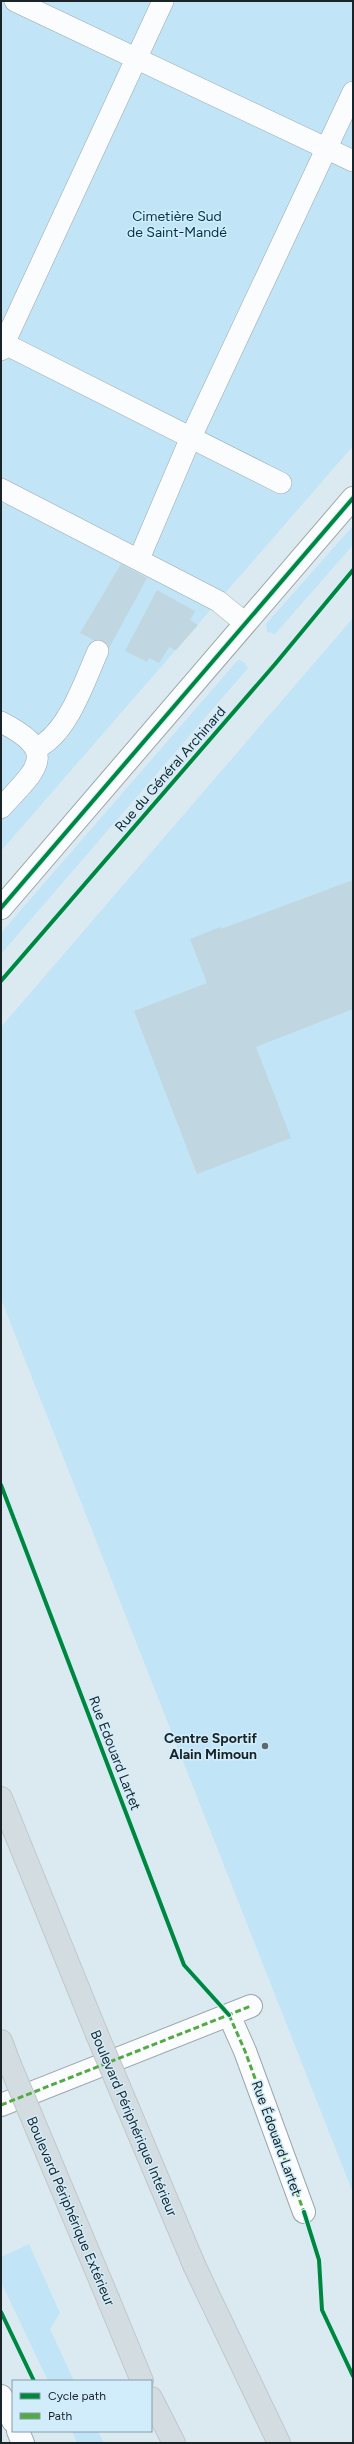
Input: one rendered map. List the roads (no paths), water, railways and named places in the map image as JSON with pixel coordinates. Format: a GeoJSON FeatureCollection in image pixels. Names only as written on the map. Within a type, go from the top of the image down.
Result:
{"type":"FeatureCollection","features":[{"type":"Feature","properties":{"kind":"highway","name":"Boulevard Périphérique Intérieur"},"geometry":{"type":"LineString","coordinates":[[1,1798],[96,2032],[195,2267],[279,2443]]}},
{"type":"Feature","properties":{"kind":"highway","name":"Boulevard Périphérique Extérieur"},"geometry":{"type":"LineString","coordinates":[[1,2041],[142,2380]]}},
{"type":"Feature","properties":{"kind":"highway"},"geometry":{"type":"LineString","coordinates":[[152,2400],[174,2443]]}},
{"type":"Feature","properties":{"kind":"street"},"geometry":{"type":"LineString","coordinates":[[1,908],[353,498]]}},
{"type":"Feature","properties":{"kind":"street"},"geometry":{"type":"LineString","coordinates":[[1,2105],[230,2016],[251,2006]]}},
{"type":"Feature","properties":{"kind":"street","name":"Rue Édouard Lartet"},"geometry":{"type":"LineString","coordinates":[[230,2016],[245,2051],[304,2212]]}},
{"type":"Feature","properties":{"kind":"street"},"geometry":{"type":"LineString","coordinates":[[1,2396],[12,2419]]}},
{"type":"Feature","properties":{"kind":"street"},"geometry":{"type":"LineString","coordinates":[[18,2432],[23,2443]]}},
{"type":"Feature","properties":{"kind":"lane"},"geometry":{"type":"LineString","coordinates":[[15,1],[353,161]]}},
{"type":"Feature","properties":{"kind":"lane"},"geometry":{"type":"LineString","coordinates":[[163,1],[2,345],[191,437],[281,483]]}},
{"type":"Feature","properties":{"kind":"lane"},"geometry":{"type":"LineString","coordinates":[[139,559],[191,437],[353,92]]}},
{"type":"Feature","properties":{"kind":"lane"},"geometry":{"type":"LineString","coordinates":[[1,489],[218,601],[245,623]]}},
{"type":"Feature","properties":{"kind":"lane"},"geometry":{"type":"LineString","coordinates":[[37,748],[46,744],[57,733],[66,720],[98,651]]}},
{"type":"Feature","properties":{"kind":"lane"},"geometry":{"type":"LineString","coordinates":[[1,722],[17,730],[37,748],[37,764],[33,772],[1,808]]}},
{"type":"Feature","properties":{"kind":"place","name":"Centre Sportif Alain Mimoun"},"geometry":{"type":"Point","coordinates":[265,1746]}},
{"type":"Feature","properties":{"kind":"park label","name":"Cimetière Sud de Saint-Mandé"},"geometry":{"type":"Point","coordinates":[177,224]}}]}
